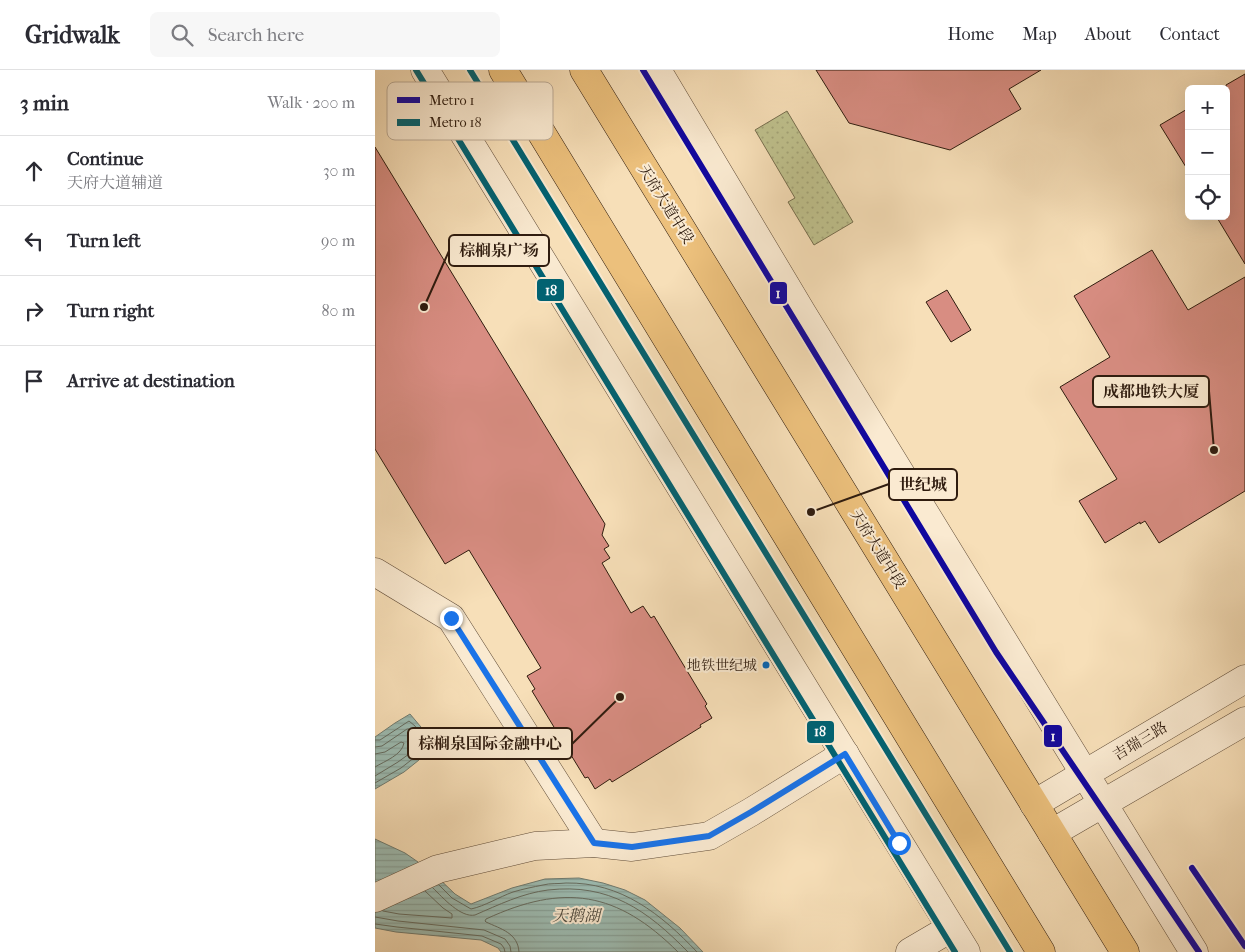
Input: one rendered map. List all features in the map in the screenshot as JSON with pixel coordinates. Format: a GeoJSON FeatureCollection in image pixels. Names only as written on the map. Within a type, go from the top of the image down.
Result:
{"type":"FeatureCollection","features":[{"type":"Feature","properties":{"kind":"main road"},"geometry":{"type":"LineString","coordinates":[[503,70],[510,82]]}},
{"type":"Feature","properties":{"kind":"main road","name":"天府大道中段"},"geometry":{"type":"LineString","coordinates":[[584,70],[1125,952]]}},
{"type":"Feature","properties":{"kind":"main road"},"geometry":{"type":"LineString","coordinates":[[546,140],[1041,952]]}},
{"type":"Feature","properties":{"kind":"street"},"geometry":{"type":"LineString","coordinates":[[425,70],[432,82]]}},
{"type":"Feature","properties":{"kind":"street"},"geometry":{"type":"LineString","coordinates":[[657,70],[797,304],[1194,952]]}},
{"type":"Feature","properties":{"kind":"street"},"geometry":{"type":"LineString","coordinates":[[468,140],[966,952]]}},
{"type":"Feature","properties":{"kind":"street"},"geometry":{"type":"LineString","coordinates":[[375,572],[451,618],[594,843]]}},
{"type":"Feature","properties":{"kind":"street","name":"吉瑞三路"},"geometry":{"type":"LineString","coordinates":[[1034,804],[1245,679]]}},
{"type":"Feature","properties":{"kind":"street"},"geometry":{"type":"LineString","coordinates":[[1052,833],[1245,721]]}},
{"type":"Feature","properties":{"kind":"street"},"geometry":{"type":"LineString","coordinates":[[375,898],[438,869],[535,846],[594,843],[632,847],[709,836],[845,754]]}},
{"type":"Feature","properties":{"kind":"street"},"geometry":{"type":"LineString","coordinates":[[909,952],[951,928]]}},
{"type":"Feature","properties":{"kind":"green space"},"geometry":{"type":"Polygon","coordinates":[[[787,111],[853,222],[814,245],[788,202],[795,198],[755,130],[787,111]]]}},
{"type":"Feature","properties":{"kind":"water"},"geometry":{"type":"Polygon","coordinates":[[[410,714],[426,733],[419,760],[404,772],[375,789],[375,737],[410,714]]]}},
{"type":"Feature","properties":{"kind":"water","name":"天鹅湖"},"geometry":{"type":"Polygon","coordinates":[[[375,839],[405,853],[431,871],[455,894],[471,904],[512,888],[545,879],[579,878],[625,890],[645,900],[680,928],[703,952],[501,952],[498,948],[481,940],[396,932],[375,928],[375,839]]]}},
{"type":"Feature","properties":{"kind":"building"},"geometry":{"type":"Polygon","coordinates":[[[816,70],[1041,70],[1009,89],[1021,109],[950,150],[849,123],[816,70]]]}},
{"type":"Feature","properties":{"kind":"building"},"geometry":{"type":"Polygon","coordinates":[[[1245,74],[1245,264],[1218,220],[1230,220],[1230,85],[1226,85],[1245,74]]]}},
{"type":"Feature","properties":{"kind":"building"},"geometry":{"type":"Polygon","coordinates":[[[1185,110],[1185,166],[1160,125],[1185,110]]]}},
{"type":"Feature","properties":{"kind":"building"},"geometry":{"type":"Polygon","coordinates":[[[375,147],[605,524],[602,535],[609,546],[604,549],[610,558],[602,563],[631,613],[643,606],[651,618],[654,616],[707,704],[705,706],[712,718],[700,725],[701,727],[612,782],[610,779],[595,789],[588,777],[585,778],[532,691],[535,689],[527,676],[541,668],[469,550],[445,564],[375,449],[375,147]]]}},
{"type":"Feature","properties":{"kind":"building"},"geometry":{"type":"Polygon","coordinates":[[[1152,250],[1188,310],[1245,277],[1245,491],[1159,543],[1145,521],[1140,524],[1140,522],[1105,543],[1079,501],[1117,479],[1060,387],[1110,357],[1074,296],[1152,250]]]}},
{"type":"Feature","properties":{"kind":"building"},"geometry":{"type":"Polygon","coordinates":[[[947,290],[971,330],[951,342],[926,302],[947,290]]]}},
{"type":"Feature","properties":{"kind":"metro line","name":"18"},"geometry":{"type":"LineString","coordinates":[[416,70],[423,82]]}},
{"type":"Feature","properties":{"kind":"metro line","name":"18"},"geometry":{"type":"LineString","coordinates":[[470,70],[477,82]]}},
{"type":"Feature","properties":{"kind":"metro line","name":"1"},"geometry":{"type":"LineString","coordinates":[[643,70],[996,652],[1199,952]]}},
{"type":"Feature","properties":{"kind":"metro line","name":"18"},"geometry":{"type":"LineString","coordinates":[[459,140],[955,952]]}},
{"type":"Feature","properties":{"kind":"metro line","name":"18"},"geometry":{"type":"LineString","coordinates":[[513,140],[1010,952]]}},
{"type":"Feature","properties":{"kind":"metro line","name":"1"},"geometry":{"type":"LineString","coordinates":[[1192,868],[1245,946]]}},
{"type":"Feature","properties":{"kind":"place","name":"棕榈泉广场"},"geometry":{"type":"Point","coordinates":[424,307]}},
{"type":"Feature","properties":{"kind":"place","name":"成都地铁大厦"},"geometry":{"type":"Point","coordinates":[1214,450]}},
{"type":"Feature","properties":{"kind":"place","name":"世纪城"},"geometry":{"type":"Point","coordinates":[811,512]}},
{"type":"Feature","properties":{"kind":"place","name":"地铁世纪城"},"geometry":{"type":"Point","coordinates":[766,665]}},
{"type":"Feature","properties":{"kind":"place","name":"棕榈泉国际金融中心"},"geometry":{"type":"Point","coordinates":[620,697]}},
{"type":"Feature","properties":{"kind":"route"},"geometry":{"type":"LineString","coordinates":[[451,618],[594,843],[632,847],[709,836],[845,754],[899,843]]}}]}
